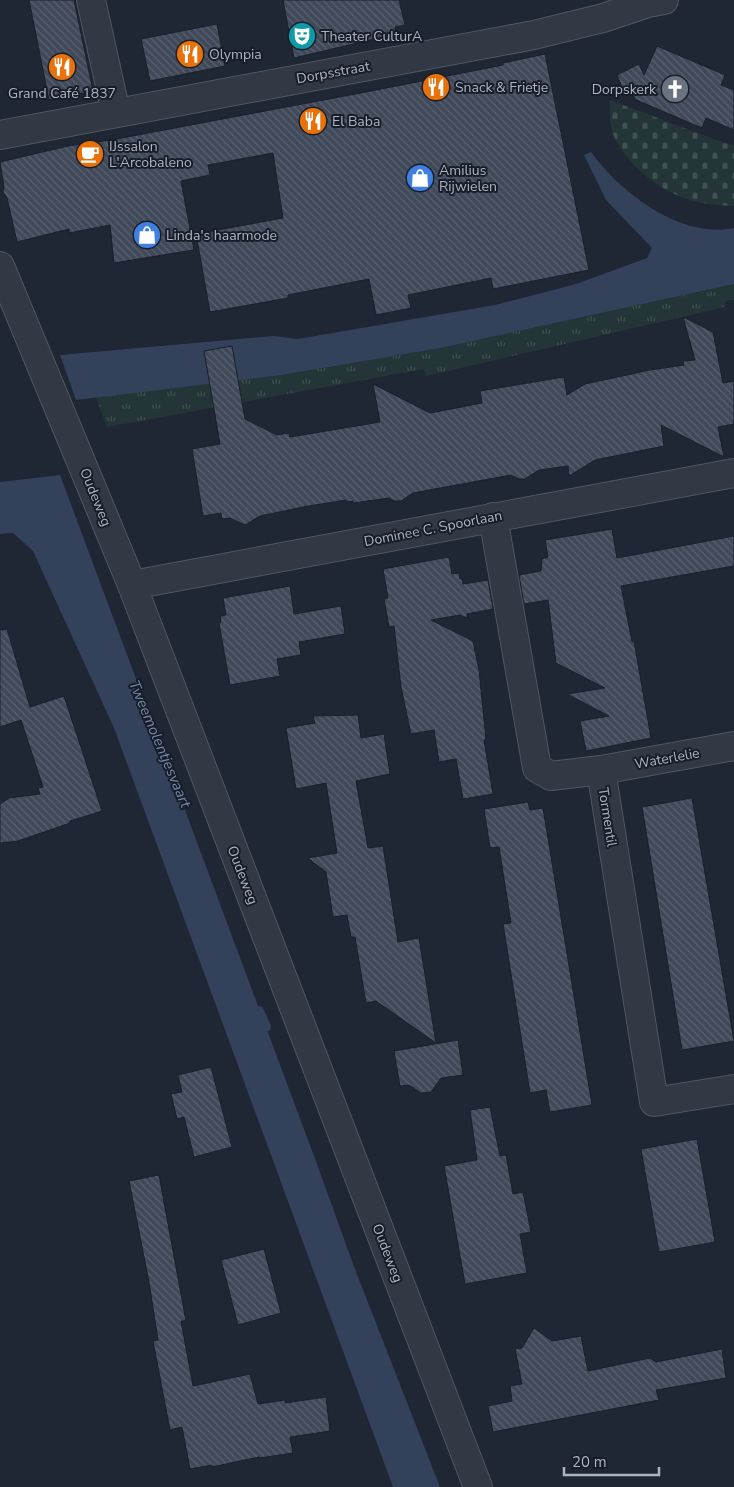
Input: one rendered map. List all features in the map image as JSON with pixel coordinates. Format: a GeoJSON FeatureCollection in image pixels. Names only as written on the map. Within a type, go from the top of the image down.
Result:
{"type":"FeatureCollection","features":[{"type":"Feature","properties":{"kind":"street"},"geometry":{"type":"LineString","coordinates":[[91,0],[116,113]]}},
{"type":"Feature","properties":{"kind":"street","name":"Dorpsstraat"},"geometry":{"type":"LineString","coordinates":[[0,135],[534,35],[604,18],[648,3],[664,0]]}},
{"type":"Feature","properties":{"kind":"street","name":"Oudeweg"},"geometry":{"type":"LineString","coordinates":[[0,266],[132,585],[478,1487]]}},
{"type":"Feature","properties":{"kind":"street","name":"Dominee C. Spoorlaan"},"geometry":{"type":"LineString","coordinates":[[132,585],[734,473]]}},
{"type":"Feature","properties":{"kind":"street","name":"Tormentil"},"geometry":{"type":"LineString","coordinates":[[493,517],[537,768],[551,776],[601,770],[654,1102],[734,1089]]}},
{"type":"Feature","properties":{"kind":"street","name":"Waterlelie"},"geometry":{"type":"LineString","coordinates":[[601,770],[734,746]]}},
{"type":"Feature","properties":{"kind":"green space"},"geometry":{"type":"Polygon","coordinates":[[[610,100],[724,143],[734,145],[734,206],[694,201],[670,192],[648,178],[626,156],[615,139],[611,126],[610,100]]]}},
{"type":"Feature","properties":{"kind":"green space"},"geometry":{"type":"Polygon","coordinates":[[[734,284],[734,300],[725,301],[725,307],[426,376],[424,369],[107,427],[96,397],[282,375],[441,348],[734,284]]]}},
{"type":"Feature","properties":{"kind":"water"},"geometry":{"type":"Polygon","coordinates":[[[591,152],[618,183],[654,210],[673,220],[693,227],[714,230],[734,228],[734,284],[441,348],[282,375],[76,400],[60,355],[273,336],[298,339],[495,305],[576,284],[647,258],[652,248],[606,200],[584,155],[591,152]]]}},
{"type":"Feature","properties":{"kind":"water"},"geometry":{"type":"Polygon","coordinates":[[[60,475],[353,1264],[440,1487],[393,1487],[114,728],[33,551],[13,533],[0,534],[0,482],[60,475]]]}},
{"type":"Feature","properties":{"kind":"building"},"geometry":{"type":"Polygon","coordinates":[[[29,0],[74,0],[93,91],[49,100],[29,0]]]}},
{"type":"Feature","properties":{"kind":"building"},"geometry":{"type":"Polygon","coordinates":[[[283,0],[399,0],[405,25],[395,27],[396,34],[294,58],[283,0]]]}},
{"type":"Feature","properties":{"kind":"building"},"geometry":{"type":"Polygon","coordinates":[[[217,24],[225,66],[150,81],[141,39],[217,24]]]}},
{"type":"Feature","properties":{"kind":"building","name":"Dorpskerk"},"geometry":{"type":"Polygon","coordinates":[[[657,46],[725,75],[721,85],[734,90],[734,130],[706,118],[702,128],[634,99],[635,97],[624,92],[617,75],[639,64],[644,75],[657,46]]]}},
{"type":"Feature","properties":{"kind":"building"},"geometry":{"type":"Polygon","coordinates":[[[545,54],[589,270],[493,289],[491,278],[408,295],[411,308],[376,315],[369,279],[288,295],[288,298],[210,312],[196,234],[283,218],[273,153],[208,165],[210,175],[181,181],[194,250],[114,263],[110,225],[69,233],[69,229],[17,242],[7,198],[3,192],[0,162],[68,146],[111,140],[503,65],[503,63],[545,54]]]}},
{"type":"Feature","properties":{"kind":"building"},"geometry":{"type":"Polygon","coordinates":[[[683,317],[713,332],[723,383],[734,381],[734,424],[718,427],[724,457],[661,425],[664,446],[595,460],[569,476],[568,466],[539,470],[525,479],[519,479],[511,475],[413,493],[401,501],[389,498],[353,503],[353,501],[347,502],[346,500],[303,507],[260,516],[245,525],[230,518],[222,519],[221,513],[203,516],[192,449],[220,444],[204,351],[232,346],[245,419],[277,435],[289,433],[290,437],[380,422],[373,384],[430,413],[482,403],[480,391],[564,377],[567,395],[585,384],[684,365],[683,361],[695,360],[683,317]]]}},
{"type":"Feature","properties":{"kind":"building"},"geometry":{"type":"Polygon","coordinates":[[[612,529],[617,558],[734,536],[734,566],[621,586],[632,642],[634,641],[651,738],[586,751],[580,721],[609,716],[567,694],[605,688],[556,663],[548,600],[524,604],[519,575],[541,571],[542,559],[548,557],[545,540],[612,529]]]}},
{"type":"Feature","properties":{"kind":"building"},"geometry":{"type":"Polygon","coordinates":[[[449,557],[452,574],[459,573],[463,584],[488,580],[493,609],[467,614],[467,618],[460,615],[431,620],[473,641],[479,670],[486,739],[484,740],[493,794],[463,799],[456,759],[439,762],[434,730],[411,734],[401,687],[394,626],[389,627],[384,599],[388,598],[383,569],[449,557]]]}},
{"type":"Feature","properties":{"kind":"building"},"geometry":{"type":"Polygon","coordinates":[[[290,586],[294,614],[341,606],[345,634],[299,642],[301,655],[277,659],[280,676],[230,685],[219,623],[221,622],[220,616],[226,615],[223,598],[290,586]]]}},
{"type":"Feature","properties":{"kind":"building"},"geometry":{"type":"Polygon","coordinates":[[[7,629],[30,707],[64,696],[102,811],[18,841],[0,843],[0,804],[9,798],[40,794],[38,788],[43,787],[21,720],[0,727],[0,630],[7,629]]]}},
{"type":"Feature","properties":{"kind":"building"},"geometry":{"type":"Polygon","coordinates":[[[358,715],[361,738],[384,734],[390,774],[356,781],[368,848],[383,846],[398,942],[419,938],[436,1043],[376,1001],[366,1003],[355,937],[351,937],[347,915],[333,917],[326,872],[308,858],[337,853],[326,783],[296,789],[286,728],[315,723],[313,716],[358,715]]]}},
{"type":"Feature","properties":{"kind":"building"},"geometry":{"type":"Polygon","coordinates":[[[692,798],[734,1041],[682,1050],[642,807],[692,798]]]}},
{"type":"Feature","properties":{"kind":"building"},"geometry":{"type":"Polygon","coordinates":[[[528,802],[530,810],[543,808],[592,1105],[550,1112],[546,1090],[530,1093],[503,924],[511,923],[499,847],[490,848],[484,809],[528,802]]]}},
{"type":"Feature","properties":{"kind":"building"},"geometry":{"type":"Polygon","coordinates":[[[458,1040],[463,1075],[441,1078],[431,1092],[421,1093],[409,1085],[400,1086],[394,1051],[458,1040]]]}},
{"type":"Feature","properties":{"kind":"building"},"geometry":{"type":"Polygon","coordinates":[[[211,1067],[232,1147],[194,1157],[184,1117],[177,1119],[171,1094],[182,1092],[178,1075],[211,1067]]]}},
{"type":"Feature","properties":{"kind":"building"},"geometry":{"type":"Polygon","coordinates":[[[490,1107],[500,1156],[506,1155],[513,1194],[523,1192],[531,1232],[520,1234],[527,1273],[465,1284],[444,1166],[477,1160],[470,1110],[490,1107]]]}},
{"type":"Feature","properties":{"kind":"building"},"geometry":{"type":"Polygon","coordinates":[[[697,1139],[715,1242],[659,1252],[641,1149],[697,1139]]]}},
{"type":"Feature","properties":{"kind":"building"},"geometry":{"type":"Polygon","coordinates":[[[159,1175],[186,1321],[181,1321],[193,1386],[250,1374],[258,1404],[285,1400],[285,1403],[326,1397],[330,1431],[290,1437],[293,1453],[190,1469],[182,1427],[170,1430],[153,1341],[158,1340],[149,1282],[129,1181],[159,1175]]]}},
{"type":"Feature","properties":{"kind":"building"},"geometry":{"type":"Polygon","coordinates":[[[264,1249],[281,1313],[238,1325],[221,1260],[264,1249]]]}},
{"type":"Feature","properties":{"kind":"building"},"geometry":{"type":"Polygon","coordinates":[[[534,1328],[552,1341],[581,1336],[588,1371],[650,1358],[656,1362],[722,1349],[726,1378],[656,1390],[659,1400],[493,1432],[488,1406],[512,1401],[510,1386],[522,1384],[515,1349],[522,1348],[534,1328]]]}},
{"type":"Feature","properties":{"kind":"waterway","name":"Tweemolentjesvaart"},"geometry":{"type":"LineString","coordinates":[[259,1011],[266,1027]]}},
{"type":"Feature","properties":{"kind":"place","name":"Theater CulturA"},"geometry":{"type":"Point","coordinates":[302,36]}},
{"type":"Feature","properties":{"kind":"place","name":"Olympia"},"geometry":{"type":"Point","coordinates":[190,54]}},
{"type":"Feature","properties":{"kind":"place","name":"Grand Café 1837"},"geometry":{"type":"Point","coordinates":[62,67]}},
{"type":"Feature","properties":{"kind":"place","name":"Snack & Frietje"},"geometry":{"type":"Point","coordinates":[436,87]}},
{"type":"Feature","properties":{"kind":"place","name":"Dorpskerk"},"geometry":{"type":"Point","coordinates":[675,89]}},
{"type":"Feature","properties":{"kind":"place","name":"El Baba"},"geometry":{"type":"Point","coordinates":[313,121]}},
{"type":"Feature","properties":{"kind":"place","name":"IJssalon L'Arcobaleno"},"geometry":{"type":"Point","coordinates":[90,154]}},
{"type":"Feature","properties":{"kind":"place","name":"Amilius Rijwielen"},"geometry":{"type":"Point","coordinates":[420,178]}},
{"type":"Feature","properties":{"kind":"place","name":"Linda's haarmode"},"geometry":{"type":"Point","coordinates":[147,235]}}]}
